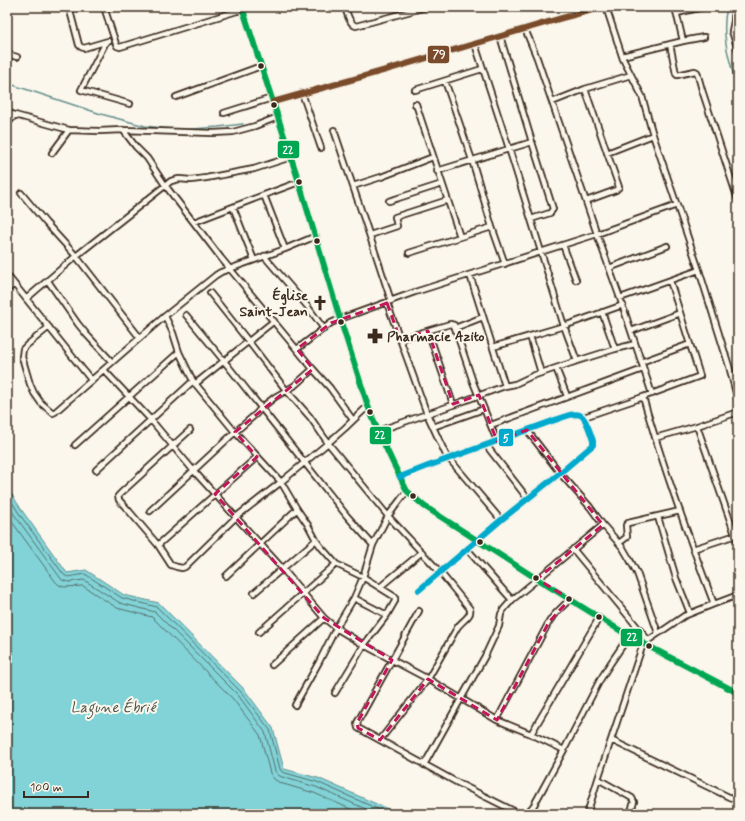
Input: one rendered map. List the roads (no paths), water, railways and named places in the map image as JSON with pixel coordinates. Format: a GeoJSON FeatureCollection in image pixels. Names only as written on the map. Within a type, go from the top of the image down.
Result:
{"type":"FeatureCollection","features":[{"type":"Feature","properties":{"kind":"street"},"geometry":{"type":"LineString","coordinates":[[69,7],[78,45],[84,48],[114,39]]}},
{"type":"Feature","properties":{"kind":"street"},"geometry":{"type":"LineString","coordinates":[[104,7],[114,39],[116,44],[120,47],[242,8],[250,7]]}},
{"type":"Feature","properties":{"kind":"street"},"geometry":{"type":"LineString","coordinates":[[345,7],[352,25],[356,26],[426,7]]}},
{"type":"Feature","properties":{"kind":"street"},"geometry":{"type":"LineString","coordinates":[[224,113],[386,70],[590,9],[605,7],[622,56],[642,96],[653,136],[699,270],[736,387],[738,401]]}},
{"type":"Feature","properties":{"kind":"street"},"geometry":{"type":"LineString","coordinates":[[675,7],[683,41]]}},
{"type":"Feature","properties":{"kind":"street"},"geometry":{"type":"LineString","coordinates":[[677,13],[703,7]]}},
{"type":"Feature","properties":{"kind":"street"},"geometry":{"type":"LineString","coordinates":[[735,7],[736,20],[732,31],[738,50]]}},
{"type":"Feature","properties":{"kind":"street"},"geometry":{"type":"LineString","coordinates":[[242,8],[299,182],[368,406],[378,431],[407,491],[424,506],[599,618],[643,644],[738,693]]}},
{"type":"Feature","properties":{"kind":"street"},"geometry":{"type":"LineString","coordinates":[[525,29],[538,58],[652,394]]}},
{"type":"Feature","properties":{"kind":"street"},"geometry":{"type":"LineString","coordinates":[[500,36],[553,209],[550,213],[531,219]]}},
{"type":"Feature","properties":{"kind":"street"},"geometry":{"type":"LineString","coordinates":[[622,56],[704,37]]}},
{"type":"Feature","properties":{"kind":"street"},"geometry":{"type":"LineString","coordinates":[[106,42],[81,90],[130,104]]}},
{"type":"Feature","properties":{"kind":"street"},"geometry":{"type":"LineString","coordinates":[[474,44],[509,149],[564,326],[577,361]]}},
{"type":"Feature","properties":{"kind":"street"},"geometry":{"type":"LineString","coordinates":[[670,44],[676,74],[697,72],[738,200]]}},
{"type":"Feature","properties":{"kind":"street"},"geometry":{"type":"LineString","coordinates":[[7,54],[17,57]]}},
{"type":"Feature","properties":{"kind":"street"},"geometry":{"type":"LineString","coordinates":[[176,97],[261,66]]}},
{"type":"Feature","properties":{"kind":"street"},"geometry":{"type":"LineString","coordinates":[[416,90],[482,69]]}},
{"type":"Feature","properties":{"kind":"street"},"geometry":{"type":"LineString","coordinates":[[552,102],[585,89],[631,75]]}},
{"type":"Feature","properties":{"kind":"street"},"geometry":{"type":"LineString","coordinates":[[445,81],[505,264]]}},
{"type":"Feature","properties":{"kind":"street"},"geometry":{"type":"LineString","coordinates":[[585,89],[619,187],[616,190],[586,201]]}},
{"type":"Feature","properties":{"kind":"street"},"geometry":{"type":"LineString","coordinates":[[302,93],[321,148]]}},
{"type":"Feature","properties":{"kind":"street"},"geometry":{"type":"LineString","coordinates":[[415,104],[460,237]]}},
{"type":"Feature","properties":{"kind":"street"},"geometry":{"type":"LineString","coordinates":[[7,112],[69,130],[100,131],[233,132],[255,126],[278,117]]}},
{"type":"Feature","properties":{"kind":"street"},"geometry":{"type":"LineString","coordinates":[[7,124],[15,115]]}},
{"type":"Feature","properties":{"kind":"street"},"geometry":{"type":"LineString","coordinates":[[52,153],[69,130]]}},
{"type":"Feature","properties":{"kind":"street"},"geometry":{"type":"LineString","coordinates":[[123,130],[147,158],[165,185],[230,269],[330,388],[353,420]]}},
{"type":"Feature","properties":{"kind":"street"},"geometry":{"type":"LineString","coordinates":[[334,130],[370,235],[400,339],[427,414],[442,449],[448,459],[501,520]]}},
{"type":"Feature","properties":{"kind":"street"},"geometry":{"type":"LineString","coordinates":[[607,153],[653,136]]}},
{"type":"Feature","properties":{"kind":"street"},"geometry":{"type":"LineString","coordinates":[[437,171],[532,142]]}},
{"type":"Feature","properties":{"kind":"street"},"geometry":{"type":"LineString","coordinates":[[26,299],[76,256],[171,181],[179,179],[191,180],[206,178],[254,169],[290,157]]}},
{"type":"Feature","properties":{"kind":"street"},"geometry":{"type":"LineString","coordinates":[[353,186],[433,157]]}},
{"type":"Feature","properties":{"kind":"street"},"geometry":{"type":"LineString","coordinates":[[194,222],[264,194],[299,182]]}},
{"type":"Feature","properties":{"kind":"street"},"geometry":{"type":"LineString","coordinates":[[389,201],[442,184]]}},
{"type":"Feature","properties":{"kind":"street"},"geometry":{"type":"LineString","coordinates":[[21,193],[76,256],[140,338]]}},
{"type":"Feature","properties":{"kind":"street"},"geometry":{"type":"LineString","coordinates":[[264,194],[285,249]]}},
{"type":"Feature","properties":{"kind":"street"},"geometry":{"type":"LineString","coordinates":[[370,235],[397,226],[395,217],[448,200]]}},
{"type":"Feature","properties":{"kind":"street"},"geometry":{"type":"LineString","coordinates":[[297,349],[331,323],[340,319],[415,292],[597,234],[677,205]]}},
{"type":"Feature","properties":{"kind":"street"},"geometry":{"type":"LineString","coordinates":[[233,206],[254,260]]}},
{"type":"Feature","properties":{"kind":"street"},"geometry":{"type":"LineString","coordinates":[[408,253],[492,227]]}},
{"type":"Feature","properties":{"kind":"street"},"geometry":{"type":"LineString","coordinates":[[49,327],[26,344],[22,352],[22,357],[34,393],[41,403],[53,413],[92,381],[165,316],[216,275],[316,236]]}},
{"type":"Feature","properties":{"kind":"street"},"geometry":{"type":"LineString","coordinates":[[564,245],[576,280]]}},
{"type":"Feature","properties":{"kind":"street"},"geometry":{"type":"LineString","coordinates":[[609,268],[668,246]]}},
{"type":"Feature","properties":{"kind":"street"},"geometry":{"type":"LineString","coordinates":[[264,256],[308,307],[324,329]]}},
{"type":"Feature","properties":{"kind":"street"},"geometry":{"type":"LineString","coordinates":[[620,298],[699,270]]}},
{"type":"Feature","properties":{"kind":"street"},"geometry":{"type":"LineString","coordinates":[[7,275],[92,381]]}},
{"type":"Feature","properties":{"kind":"street"},"geometry":{"type":"LineString","coordinates":[[470,275],[506,386]]}},
{"type":"Feature","properties":{"kind":"street"},"geometry":{"type":"LineString","coordinates":[[48,281],[78,324],[112,362]]}},
{"type":"Feature","properties":{"kind":"street"},"geometry":{"type":"LineString","coordinates":[[584,418],[700,376],[670,281]]}},
{"type":"Feature","properties":{"kind":"street"},"geometry":{"type":"LineString","coordinates":[[7,290],[14,284]]}},
{"type":"Feature","properties":{"kind":"street"},"geometry":{"type":"LineString","coordinates":[[210,293],[286,390],[310,417],[328,443],[388,516],[440,572],[471,611],[459,624],[428,679],[380,740]]}},
{"type":"Feature","properties":{"kind":"street"},"geometry":{"type":"LineString","coordinates":[[493,347],[564,326],[623,305]]}},
{"type":"Feature","properties":{"kind":"street"},"geometry":{"type":"LineString","coordinates":[[602,312],[615,349]]}},
{"type":"Feature","properties":{"kind":"street"},"geometry":{"type":"LineString","coordinates":[[631,331],[680,313]]}},
{"type":"Feature","properties":{"kind":"street"},"geometry":{"type":"LineString","coordinates":[[186,315],[347,516],[373,546]]}},
{"type":"Feature","properties":{"kind":"street"},"geometry":{"type":"LineString","coordinates":[[165,316],[173,333],[179,352],[194,382],[235,432],[281,482],[316,540],[327,554],[336,564],[363,577],[395,598],[387,615],[364,645],[335,693]]}},
{"type":"Feature","properties":{"kind":"street"},"geometry":{"type":"LineString","coordinates":[[455,328],[483,318]]}},
{"type":"Feature","properties":{"kind":"street"},"geometry":{"type":"LineString","coordinates":[[96,470],[194,382],[274,322]]}},
{"type":"Feature","properties":{"kind":"street"},"geometry":{"type":"LineString","coordinates":[[400,339],[452,324],[454,325],[473,382],[497,441]]}},
{"type":"Feature","properties":{"kind":"street"},"geometry":{"type":"LineString","coordinates":[[428,331],[453,404]]}},
{"type":"Feature","properties":{"kind":"street"},"geometry":{"type":"LineString","coordinates":[[530,336],[541,373]]}},
{"type":"Feature","properties":{"kind":"street"},"geometry":{"type":"LineString","coordinates":[[378,431],[479,395],[515,384],[541,373],[635,344]]}},
{"type":"Feature","properties":{"kind":"street"},"geometry":{"type":"LineString","coordinates":[[641,362],[690,344]]}},
{"type":"Feature","properties":{"kind":"street"},"geometry":{"type":"LineString","coordinates":[[75,445],[179,352]]}},
{"type":"Feature","properties":{"kind":"street"},"geometry":{"type":"LineString","coordinates":[[556,368],[567,396]]}},
{"type":"Feature","properties":{"kind":"street"},"geometry":{"type":"LineString","coordinates":[[150,511],[261,408],[294,386],[313,369]]}},
{"type":"Feature","properties":{"kind":"street"},"geometry":{"type":"LineString","coordinates":[[491,425],[643,369]]}},
{"type":"Feature","properties":{"kind":"street"},"geometry":{"type":"LineString","coordinates":[[104,370],[151,420],[193,470],[304,592],[324,618],[336,628],[364,645],[428,679],[497,720],[564,750]]}},
{"type":"Feature","properties":{"kind":"street"},"geometry":{"type":"LineString","coordinates":[[643,397],[655,438],[693,549],[714,604]]}},
{"type":"Feature","properties":{"kind":"street"},"geometry":{"type":"LineString","coordinates":[[190,430],[118,496],[119,500],[158,545],[171,565],[182,568],[185,567],[236,517],[328,443],[368,406]]}},
{"type":"Feature","properties":{"kind":"street"},"geometry":{"type":"LineString","coordinates":[[433,427],[484,409]]}},
{"type":"Feature","properties":{"kind":"street"},"geometry":{"type":"LineString","coordinates":[[655,438],[738,412]]}},
{"type":"Feature","properties":{"kind":"street"},"geometry":{"type":"LineString","coordinates":[[400,477],[527,430],[576,414],[581,415],[584,418],[592,436],[593,445],[501,520],[419,590]]}},
{"type":"Feature","properties":{"kind":"street"},"geometry":{"type":"LineString","coordinates":[[697,426],[738,543]]}},
{"type":"Feature","properties":{"kind":"street"},"geometry":{"type":"LineString","coordinates":[[527,430],[560,473],[590,507],[630,560],[658,633]]}},
{"type":"Feature","properties":{"kind":"street"},"geometry":{"type":"LineString","coordinates":[[486,445],[528,499]]}},
{"type":"Feature","properties":{"kind":"street"},"geometry":{"type":"LineString","coordinates":[[158,545],[257,456]]}},
{"type":"Feature","properties":{"kind":"street"},"geometry":{"type":"LineString","coordinates":[[295,705],[336,628],[354,598],[363,577],[373,546],[388,516],[407,491]]}},
{"type":"Feature","properties":{"kind":"street"},"geometry":{"type":"LineString","coordinates":[[226,576],[296,508]]}},
{"type":"Feature","properties":{"kind":"street"},"geometry":{"type":"LineString","coordinates":[[619,544],[627,537],[626,525],[680,511]]}},
{"type":"Feature","properties":{"kind":"street"},"geometry":{"type":"LineString","coordinates":[[658,517],[676,578],[690,613]]}},
{"type":"Feature","properties":{"kind":"street"},"geometry":{"type":"LineString","coordinates":[[424,765],[497,633],[501,614],[504,609],[512,600],[603,525]]}},
{"type":"Feature","properties":{"kind":"street"},"geometry":{"type":"LineString","coordinates":[[693,549],[736,535]]}},
{"type":"Feature","properties":{"kind":"street"},"geometry":{"type":"LineString","coordinates":[[254,593],[316,540]]}},
{"type":"Feature","properties":{"kind":"street"},"geometry":{"type":"LineString","coordinates":[[467,549],[512,600]]}},
{"type":"Feature","properties":{"kind":"street"},"geometry":{"type":"LineString","coordinates":[[573,549],[648,640]]}},
{"type":"Feature","properties":{"kind":"street"},"geometry":{"type":"LineString","coordinates":[[380,587],[422,552]]}},
{"type":"Feature","properties":{"kind":"street"},"geometry":{"type":"LineString","coordinates":[[259,632],[336,564]]}},
{"type":"Feature","properties":{"kind":"street"},"geometry":{"type":"LineString","coordinates":[[587,814],[643,644],[690,613],[738,595]]}},
{"type":"Feature","properties":{"kind":"street"},"geometry":{"type":"LineString","coordinates":[[354,598],[387,615]]}},
{"type":"Feature","properties":{"kind":"street"},"geometry":{"type":"LineString","coordinates":[[497,720],[549,622],[570,599]]}},
{"type":"Feature","properties":{"kind":"street"},"geometry":{"type":"LineString","coordinates":[[419,611],[357,723],[358,728],[424,765],[518,813],[524,813],[530,810],[534,805],[600,680],[630,636]]}},
{"type":"Feature","properties":{"kind":"street"},"geometry":{"type":"LineString","coordinates":[[272,665],[324,618]]}},
{"type":"Feature","properties":{"kind":"street"},"geometry":{"type":"LineString","coordinates":[[531,734],[599,618]]}},
{"type":"Feature","properties":{"kind":"street"},"geometry":{"type":"LineString","coordinates":[[611,740],[722,794],[738,800]]}},
{"type":"Feature","properties":{"kind":"street"},"geometry":{"type":"LineString","coordinates":[[598,779],[632,798],[634,802],[630,814]]}},
{"type":"Feature","properties":{"kind":"water","name":"Lagune Ébrié"},"geometry":{"type":"Polygon","coordinates":[[[7,487],[67,573],[86,570],[124,595],[159,603],[244,689],[273,728],[284,769],[318,778],[399,814],[7,814],[7,487]]]}},
{"type":"Feature","properties":{"kind":"waterway"},"geometry":{"type":"LineString","coordinates":[[727,7],[725,18],[725,39],[738,90]]}},
{"type":"Feature","properties":{"kind":"waterway"},"geometry":{"type":"LineString","coordinates":[[7,83],[101,114],[145,126],[181,130],[243,124]]}},
{"type":"Feature","properties":{"kind":"place","name":"Église Saint-Jean"},"geometry":{"type":"Point","coordinates":[320,303]}},
{"type":"Feature","properties":{"kind":"place","name":"Pharmacie Azito"},"geometry":{"type":"Point","coordinates":[375,336]}}]}
